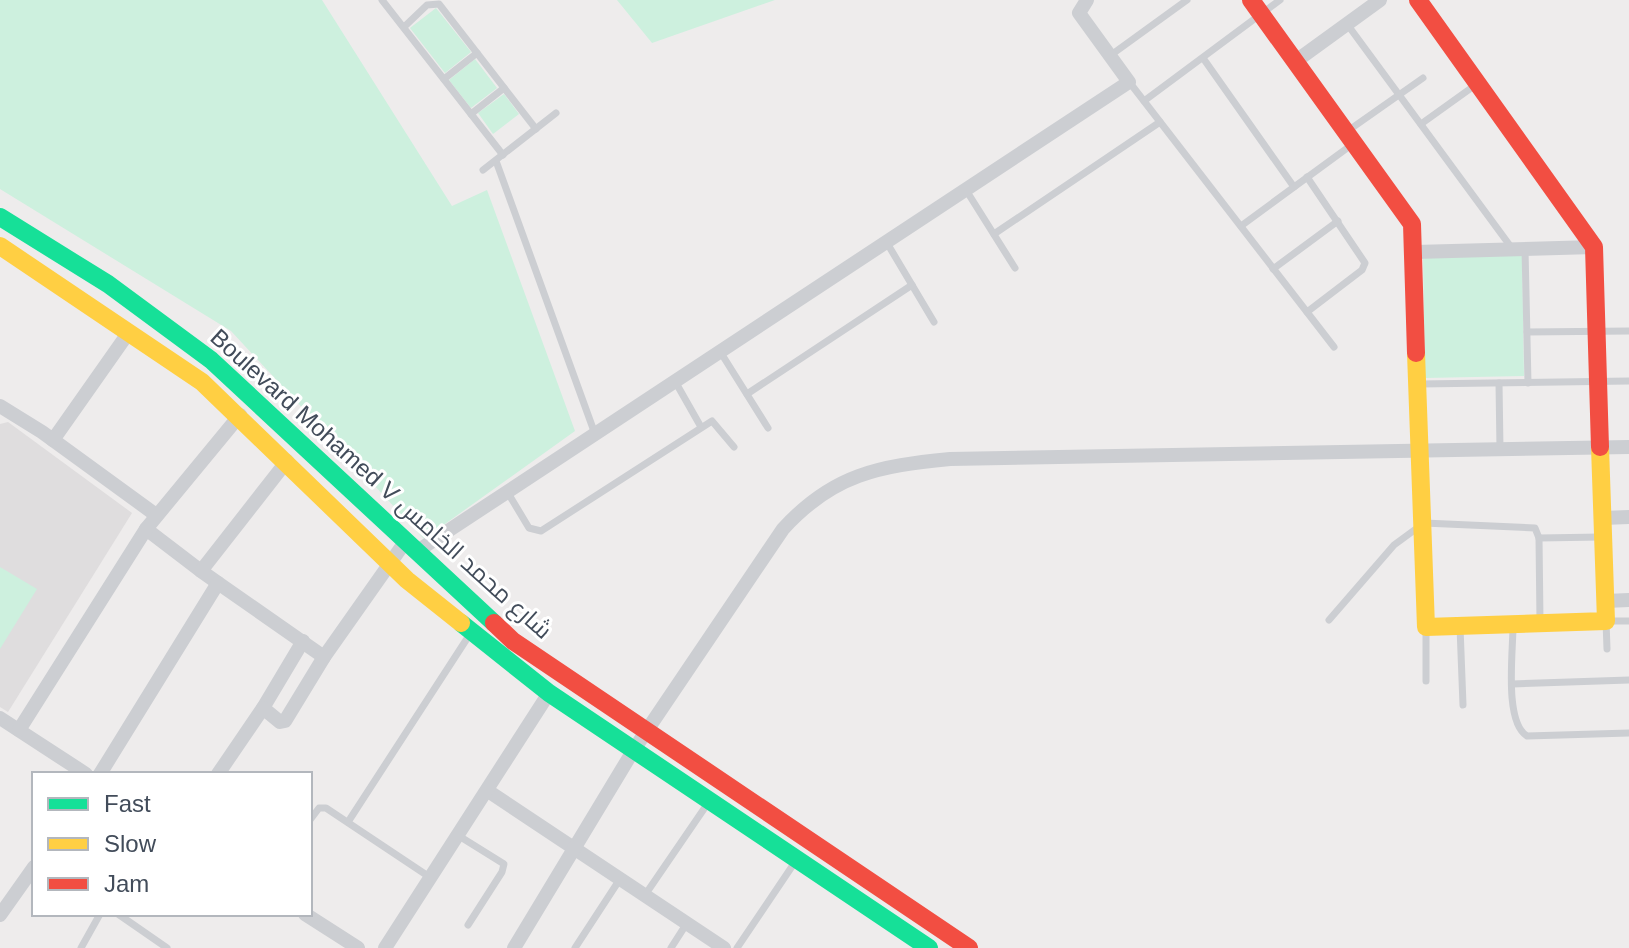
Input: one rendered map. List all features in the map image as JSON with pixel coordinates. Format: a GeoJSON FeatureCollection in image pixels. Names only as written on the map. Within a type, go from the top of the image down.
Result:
{"type":"FeatureCollection","features":[{"type":"Feature","properties":{"kind":"street"},"geometry":{"type":"LineString","coordinates":[[263,708],[280,722],[285,721],[389,562],[410,547],[508,493],[596,436],[1129,82],[1079,13],[1087,0]]}},
{"type":"Feature","properties":{"kind":"street"},"geometry":{"type":"LineString","coordinates":[[1296,61],[1380,0]]}},
{"type":"Feature","properties":{"kind":"street"},"geometry":{"type":"LineString","coordinates":[[1257,7],[1408,216],[1415,252],[1426,627],[1606,621],[1594,247],[1418,0]]}},
{"type":"Feature","properties":{"kind":"street","name":"Boulevard Mohamed V شارع محمد الخامس"},"geometry":{"type":"LineString","coordinates":[[0,217],[108,284],[211,360],[513,641],[969,948]]}},
{"type":"Feature","properties":{"kind":"street","name":"Boulevard Mohamed V شارع محمد الخامس"},"geometry":{"type":"LineString","coordinates":[[0,246],[202,382],[240,415],[389,562],[549,693],[929,948]]}},
{"type":"Feature","properties":{"kind":"street"},"geometry":{"type":"LineString","coordinates":[[1415,252],[1594,247]]}},
{"type":"Feature","properties":{"kind":"street"},"geometry":{"type":"LineString","coordinates":[[53,440],[129,332]]}},
{"type":"Feature","properties":{"kind":"street"},"geometry":{"type":"LineString","coordinates":[[0,406],[53,440],[156,515]]}},
{"type":"Feature","properties":{"kind":"street"},"geometry":{"type":"LineString","coordinates":[[19,730],[146,529],[240,415]]}},
{"type":"Feature","properties":{"kind":"street"},"geometry":{"type":"LineString","coordinates":[[514,948],[633,751],[783,529],[813,500],[847,478],[897,464],[950,459],[1629,447]]}},
{"type":"Feature","properties":{"kind":"street"},"geometry":{"type":"LineString","coordinates":[[201,571],[287,461]]}},
{"type":"Feature","properties":{"kind":"street"},"geometry":{"type":"LineString","coordinates":[[1603,527],[1629,517]]}},
{"type":"Feature","properties":{"kind":"street"},"geometry":{"type":"LineString","coordinates":[[146,529],[324,657]]}},
{"type":"Feature","properties":{"kind":"street"},"geometry":{"type":"LineString","coordinates":[[101,772],[218,583]]}},
{"type":"Feature","properties":{"kind":"street"},"geometry":{"type":"LineString","coordinates":[[1606,601],[1629,600]]}},
{"type":"Feature","properties":{"kind":"street"},"geometry":{"type":"LineString","coordinates":[[219,772],[303,641]]}},
{"type":"Feature","properties":{"kind":"street"},"geometry":{"type":"LineString","coordinates":[[385,948],[549,693]]}},
{"type":"Feature","properties":{"kind":"street"},"geometry":{"type":"LineString","coordinates":[[0,718],[83,772]]}},
{"type":"Feature","properties":{"kind":"street"},"geometry":{"type":"LineString","coordinates":[[488,791],[724,948]]}},
{"type":"Feature","properties":{"kind":"street"},"geometry":{"type":"LineString","coordinates":[[0,915],[32,870]]}},
{"type":"Feature","properties":{"kind":"street"},"geometry":{"type":"LineString","coordinates":[[308,916],[358,948]]}},
{"type":"Feature","properties":{"kind":"lane"},"geometry":{"type":"LineString","coordinates":[[382,0],[503,155]]}},
{"type":"Feature","properties":{"kind":"lane"},"geometry":{"type":"LineString","coordinates":[[1111,55],[1187,0]]}},
{"type":"Feature","properties":{"kind":"lane"},"geometry":{"type":"LineString","coordinates":[[1144,101],[1203,58],[1257,7],[1280,0]]}},
{"type":"Feature","properties":{"kind":"lane"},"geometry":{"type":"LineString","coordinates":[[404,27],[427,5],[439,4],[536,129]]}},
{"type":"Feature","properties":{"kind":"lane"},"geometry":{"type":"LineString","coordinates":[[1347,24],[1519,249],[1527,332],[1528,383]]}},
{"type":"Feature","properties":{"kind":"lane"},"geometry":{"type":"LineString","coordinates":[[444,79],[477,53]]}},
{"type":"Feature","properties":{"kind":"lane"},"geometry":{"type":"LineString","coordinates":[[1203,58],[1294,187]]}},
{"type":"Feature","properties":{"kind":"lane"},"geometry":{"type":"LineString","coordinates":[[1241,226],[1307,177],[1399,95],[1423,78]]}},
{"type":"Feature","properties":{"kind":"lane"},"geometry":{"type":"LineString","coordinates":[[1129,82],[1334,347]]}},
{"type":"Feature","properties":{"kind":"lane"},"geometry":{"type":"LineString","coordinates":[[1421,124],[1479,82]]}},
{"type":"Feature","properties":{"kind":"lane"},"geometry":{"type":"LineString","coordinates":[[471,114],[504,88]]}},
{"type":"Feature","properties":{"kind":"lane"},"geometry":{"type":"LineString","coordinates":[[483,170],[556,113]]}},
{"type":"Feature","properties":{"kind":"lane"},"geometry":{"type":"LineString","coordinates":[[994,234],[1160,122]]}},
{"type":"Feature","properties":{"kind":"lane"},"geometry":{"type":"LineString","coordinates":[[496,161],[596,436]]}},
{"type":"Feature","properties":{"kind":"lane"},"geometry":{"type":"LineString","coordinates":[[1307,177],[1362,256],[1364,267],[1307,312]]}},
{"type":"Feature","properties":{"kind":"lane"},"geometry":{"type":"LineString","coordinates":[[966,190],[1015,268]]}},
{"type":"Feature","properties":{"kind":"lane"},"geometry":{"type":"LineString","coordinates":[[1273,269],[1338,221]]}},
{"type":"Feature","properties":{"kind":"lane"},"geometry":{"type":"LineString","coordinates":[[887,243],[934,322]]}},
{"type":"Feature","properties":{"kind":"lane"},"geometry":{"type":"LineString","coordinates":[[747,394],[912,285]]}},
{"type":"Feature","properties":{"kind":"lane"},"geometry":{"type":"LineString","coordinates":[[1527,332],[1629,331]]}},
{"type":"Feature","properties":{"kind":"lane"},"geometry":{"type":"LineString","coordinates":[[721,353],[768,428]]}},
{"type":"Feature","properties":{"kind":"lane"},"geometry":{"type":"LineString","coordinates":[[1420,384],[1629,381]]}},
{"type":"Feature","properties":{"kind":"lane"},"geometry":{"type":"LineString","coordinates":[[676,383],[701,427]]}},
{"type":"Feature","properties":{"kind":"lane"},"geometry":{"type":"LineString","coordinates":[[1499,383],[1500,450]]}},
{"type":"Feature","properties":{"kind":"lane"},"geometry":{"type":"LineString","coordinates":[[508,493],[529,528],[541,531],[714,421],[734,447]]}},
{"type":"Feature","properties":{"kind":"lane"},"geometry":{"type":"LineString","coordinates":[[1329,620],[1394,545],[1424,523],[1535,528],[1539,538],[1540,623]]}},
{"type":"Feature","properties":{"kind":"lane"},"geometry":{"type":"LineString","coordinates":[[1539,538],[1603,527]]}},
{"type":"Feature","properties":{"kind":"lane"},"geometry":{"type":"LineString","coordinates":[[1607,649],[1606,621],[1629,621]]}},
{"type":"Feature","properties":{"kind":"lane"},"geometry":{"type":"LineString","coordinates":[[1513,624],[1512,684],[1516,727],[1527,736],[1629,733]]}},
{"type":"Feature","properties":{"kind":"lane"},"geometry":{"type":"LineString","coordinates":[[1460,626],[1463,705]]}},
{"type":"Feature","properties":{"kind":"lane"},"geometry":{"type":"LineString","coordinates":[[1426,627],[1426,681]]}},
{"type":"Feature","properties":{"kind":"lane"},"geometry":{"type":"LineString","coordinates":[[348,822],[471,632]]}},
{"type":"Feature","properties":{"kind":"lane"},"geometry":{"type":"LineString","coordinates":[[1512,684],[1629,680]]}},
{"type":"Feature","properties":{"kind":"lane"},"geometry":{"type":"LineString","coordinates":[[644,895],[710,801]]}},
{"type":"Feature","properties":{"kind":"lane"},"geometry":{"type":"LineString","coordinates":[[312,818],[322,807],[431,878]]}},
{"type":"Feature","properties":{"kind":"lane"},"geometry":{"type":"LineString","coordinates":[[459,836],[504,864],[468,925]]}},
{"type":"Feature","properties":{"kind":"lane"},"geometry":{"type":"LineString","coordinates":[[737,948],[797,861]]}},
{"type":"Feature","properties":{"kind":"lane"},"geometry":{"type":"LineString","coordinates":[[577,947],[620,879]]}},
{"type":"Feature","properties":{"kind":"lane"},"geometry":{"type":"LineString","coordinates":[[81,948],[99,916]]}},
{"type":"Feature","properties":{"kind":"lane"},"geometry":{"type":"LineString","coordinates":[[121,916],[167,948]]}},
{"type":"Feature","properties":{"kind":"lane"},"geometry":{"type":"LineString","coordinates":[[671,948],[687,923]]}},
{"type":"Feature","properties":{"kind":"shaded area"},"geometry":{"type":"Polygon","coordinates":[[[8,422],[132,513],[8,712],[0,707],[0,424],[8,422]]]}},
{"type":"Feature","properties":{"kind":"green space"},"geometry":{"type":"Polygon","coordinates":[[[0,0],[322,0],[452,206],[487,190],[575,431],[424,539],[231,331],[0,189],[0,0]]]}},
{"type":"Feature","properties":{"kind":"green space"},"geometry":{"type":"Polygon","coordinates":[[[617,0],[775,0],[652,43],[617,0]]]}},
{"type":"Feature","properties":{"kind":"green space"},"geometry":{"type":"Polygon","coordinates":[[[436,8],[471,52],[445,73],[410,28],[436,8]]]}},
{"type":"Feature","properties":{"kind":"green space"},"geometry":{"type":"Polygon","coordinates":[[[475,59],[497,88],[471,108],[449,80],[475,59]]]}},
{"type":"Feature","properties":{"kind":"green space"},"geometry":{"type":"Polygon","coordinates":[[[504,94],[519,114],[493,134],[478,113],[504,94]]]}},
{"type":"Feature","properties":{"kind":"green space"},"geometry":{"type":"Polygon","coordinates":[[[1522,254],[1524,376],[1425,378],[1423,256],[1522,254]]]}},
{"type":"Feature","properties":{"kind":"green space"},"geometry":{"type":"Polygon","coordinates":[[[0,567],[37,589],[0,649],[0,567]]]}},
{"type":"Feature","properties":{"kind":"traffic: fast"},"geometry":{"type":"LineString","coordinates":[[0,217],[108,284],[211,360],[494,623]]}},
{"type":"Feature","properties":{"kind":"traffic: fast"},"geometry":{"type":"LineString","coordinates":[[461,623],[549,693],[929,948]]}},
{"type":"Feature","properties":{"kind":"traffic: slow"},"geometry":{"type":"LineString","coordinates":[[0,246],[202,382],[407,580],[461,623]]}},
{"type":"Feature","properties":{"kind":"traffic: slow"},"geometry":{"type":"LineString","coordinates":[[1416,353],[1426,627],[1606,621],[1600,447]]}},
{"type":"Feature","properties":{"kind":"traffic: jam"},"geometry":{"type":"LineString","coordinates":[[1251,0],[1412,224],[1416,353]]}},
{"type":"Feature","properties":{"kind":"traffic: jam"},"geometry":{"type":"LineString","coordinates":[[1418,0],[1594,247],[1600,447]]}},
{"type":"Feature","properties":{"kind":"traffic: jam"},"geometry":{"type":"LineString","coordinates":[[494,623],[513,641],[969,948]]}}]}
